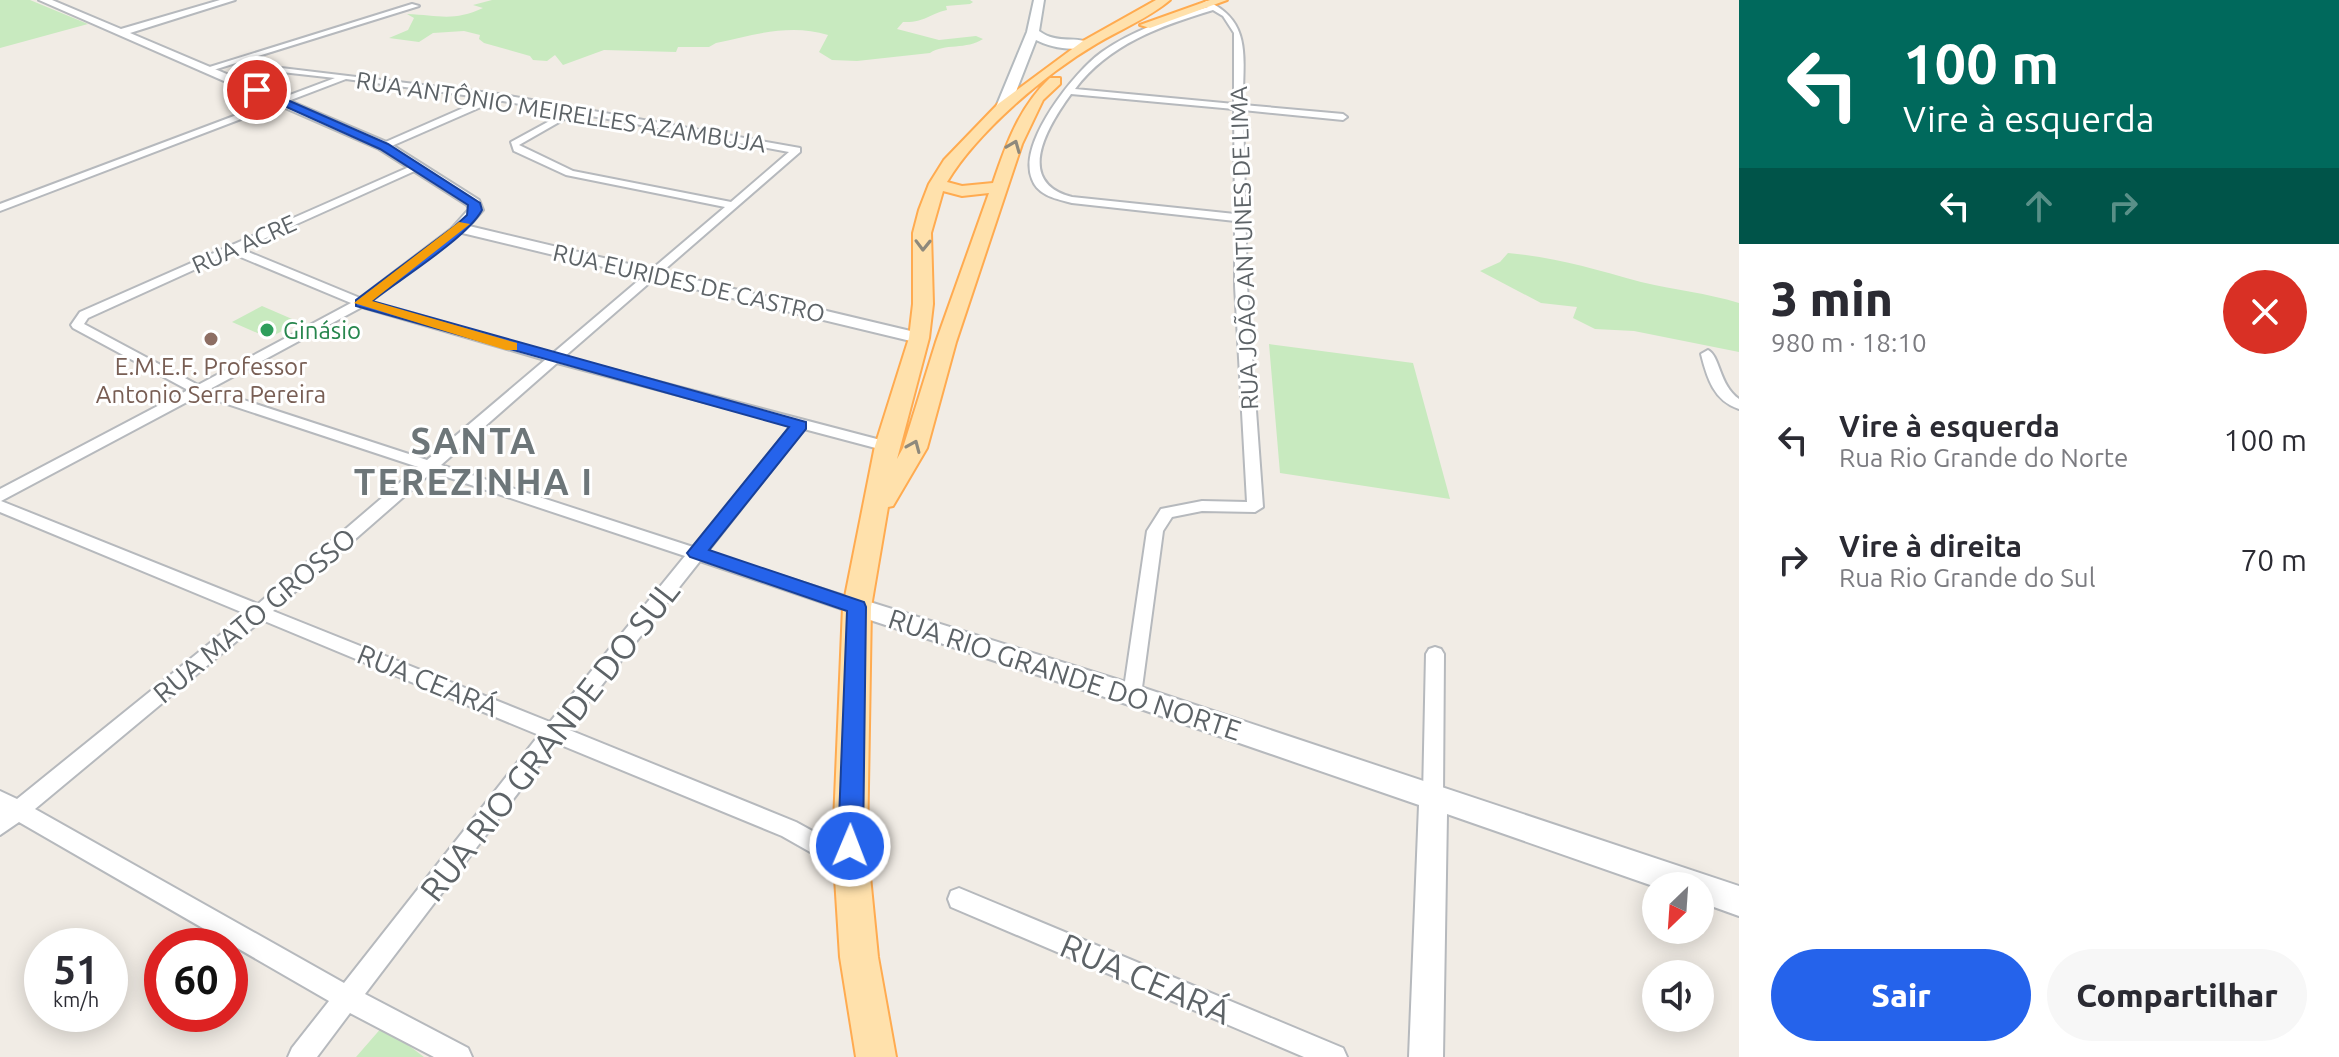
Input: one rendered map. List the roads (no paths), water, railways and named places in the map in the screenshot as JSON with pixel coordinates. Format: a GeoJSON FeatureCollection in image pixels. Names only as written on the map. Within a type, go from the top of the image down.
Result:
{"type":"FeatureCollection","features":[{"type":"Feature","properties":{"kind":"main road"},"geometry":{"type":"LineString","coordinates":[[1003,107],[1033,32],[1039,0]]}},
{"type":"Feature","properties":{"kind":"main road"},"geometry":{"type":"LineString","coordinates":[[876,1057],[859,957],[852,864],[852,704],[857,607],[887,446],[919,338],[923,304],[922,233],[928,210],[937,184],[950,163],[1003,107],[1087,44],[1164,0]]}},
{"type":"Feature","properties":{"kind":"main road"},"geometry":{"type":"LineString","coordinates":[[876,514],[915,448],[998,187],[1037,98],[1058,77],[1128,32],[1214,4]]}},
{"type":"Feature","properties":{"kind":"main road"},"geometry":{"type":"LineString","coordinates":[[1033,32],[1041,40],[1052,43],[1087,44]]}},
{"type":"Feature","properties":{"kind":"main road"},"geometry":{"type":"LineString","coordinates":[[937,184],[962,191],[998,187]]}},
{"type":"Feature","properties":{"kind":"main road"},"geometry":{"type":"LineString","coordinates":[[928,210],[949,206],[989,214]]}},
{"type":"Feature","properties":{"kind":"street"},"geometry":{"type":"LineString","coordinates":[[0,496],[361,303],[459,228],[476,210],[474,203],[384,146],[44,0]]}},
{"type":"Feature","properties":{"kind":"street"},"geometry":{"type":"LineString","coordinates":[[122,32],[230,0]]}},
{"type":"Feature","properties":{"kind":"street"},"geometry":{"type":"LineString","coordinates":[[1214,4],[1126,41],[1101,57],[1067,91],[1037,147],[1034,163],[1037,181],[1047,192],[1072,200],[1240,218]]}},
{"type":"Feature","properties":{"kind":"street","name":"RUA JOÃO ANTUNES DE LIMA"},"geometry":{"type":"LineString","coordinates":[[1132,695],[1155,531],[1167,513],[1202,506],[1255,507],[1241,286],[1238,33],[1214,4]]}},
{"type":"Feature","properties":{"kind":"street"},"geometry":{"type":"LineString","coordinates":[[204,70],[415,6]]}},
{"type":"Feature","properties":{"kind":"street","name":"RUA ANTÔNIO MEIRELLES AZAMBUJA"},"geometry":{"type":"LineString","coordinates":[[231,80],[273,69],[347,77],[498,97],[797,150]]}},
{"type":"Feature","properties":{"kind":"street"},"geometry":{"type":"LineString","coordinates":[[0,208],[347,77]]}},
{"type":"Feature","properties":{"kind":"street"},"geometry":{"type":"LineString","coordinates":[[1067,91],[1343,117]]}},
{"type":"Feature","properties":{"kind":"street"},"geometry":{"type":"LineString","coordinates":[[384,146],[498,97]]}},
{"type":"Feature","properties":{"kind":"street"},"geometry":{"type":"LineString","coordinates":[[575,110],[514,144],[517,149],[570,173],[732,205]]}},
{"type":"Feature","properties":{"kind":"street","name":"RUA MATO GROSSO"},"geometry":{"type":"LineString","coordinates":[[6,812],[260,612],[797,150]]}},
{"type":"Feature","properties":{"kind":"street","name":"RUA ACRE"},"geometry":{"type":"LineString","coordinates":[[77,325],[84,315],[416,167]]}},
{"type":"Feature","properties":{"kind":"street","name":"RUA EURIDES DE CASTRO"},"geometry":{"type":"LineString","coordinates":[[459,228],[919,338]]}},
{"type":"Feature","properties":{"kind":"street"},"geometry":{"type":"LineString","coordinates":[[233,250],[361,303],[556,359],[887,446]]}},
{"type":"Feature","properties":{"kind":"street","name":"RUA RIO GRANDE DO NORTE"},"geometry":{"type":"LineString","coordinates":[[77,325],[196,389],[1132,695],[1654,872]]}},
{"type":"Feature","properties":{"kind":"street"},"geometry":{"type":"LineString","coordinates":[[1708,354],[1714,379],[1722,393],[1739,405]]}},
{"type":"Feature","properties":{"kind":"street","name":"RUA RIO GRANDE DO SUL"},"geometry":{"type":"LineString","coordinates":[[301,1057],[554,731],[800,425]]}},
{"type":"Feature","properties":{"kind":"street","name":"RUA CEARÁ"},"geometry":{"type":"LineString","coordinates":[[0,506],[789,829],[852,864]]}},
{"type":"Feature","properties":{"kind":"street"},"geometry":{"type":"LineString","coordinates":[[1426,1057],[1435,654]]}},
{"type":"Feature","properties":{"kind":"street"},"geometry":{"type":"LineString","coordinates":[[6,812],[459,1057]]}},
{"type":"Feature","properties":{"kind":"street","name":"RUA RIO GRANDE DO NORTE"},"geometry":{"type":"LineString","coordinates":[[1714,892],[1739,901]]}},
{"type":"Feature","properties":{"kind":"street","name":"RUA CEARÁ"},"geometry":{"type":"LineString","coordinates":[[959,899],[1334,1057]]}},
{"type":"Feature","properties":{"kind":"place","name":"Ginásio"},"geometry":{"type":"Point","coordinates":[267,330]}},
{"type":"Feature","properties":{"kind":"place","name":"E.M.E.F. Professor Antonio Serra Pereira"},"geometry":{"type":"Point","coordinates":[211,339]}},
{"type":"Feature","properties":{"kind":"district","name":"SANTA TEREZINHA I"},"geometry":{"type":"Point","coordinates":[474,460]}}]}
